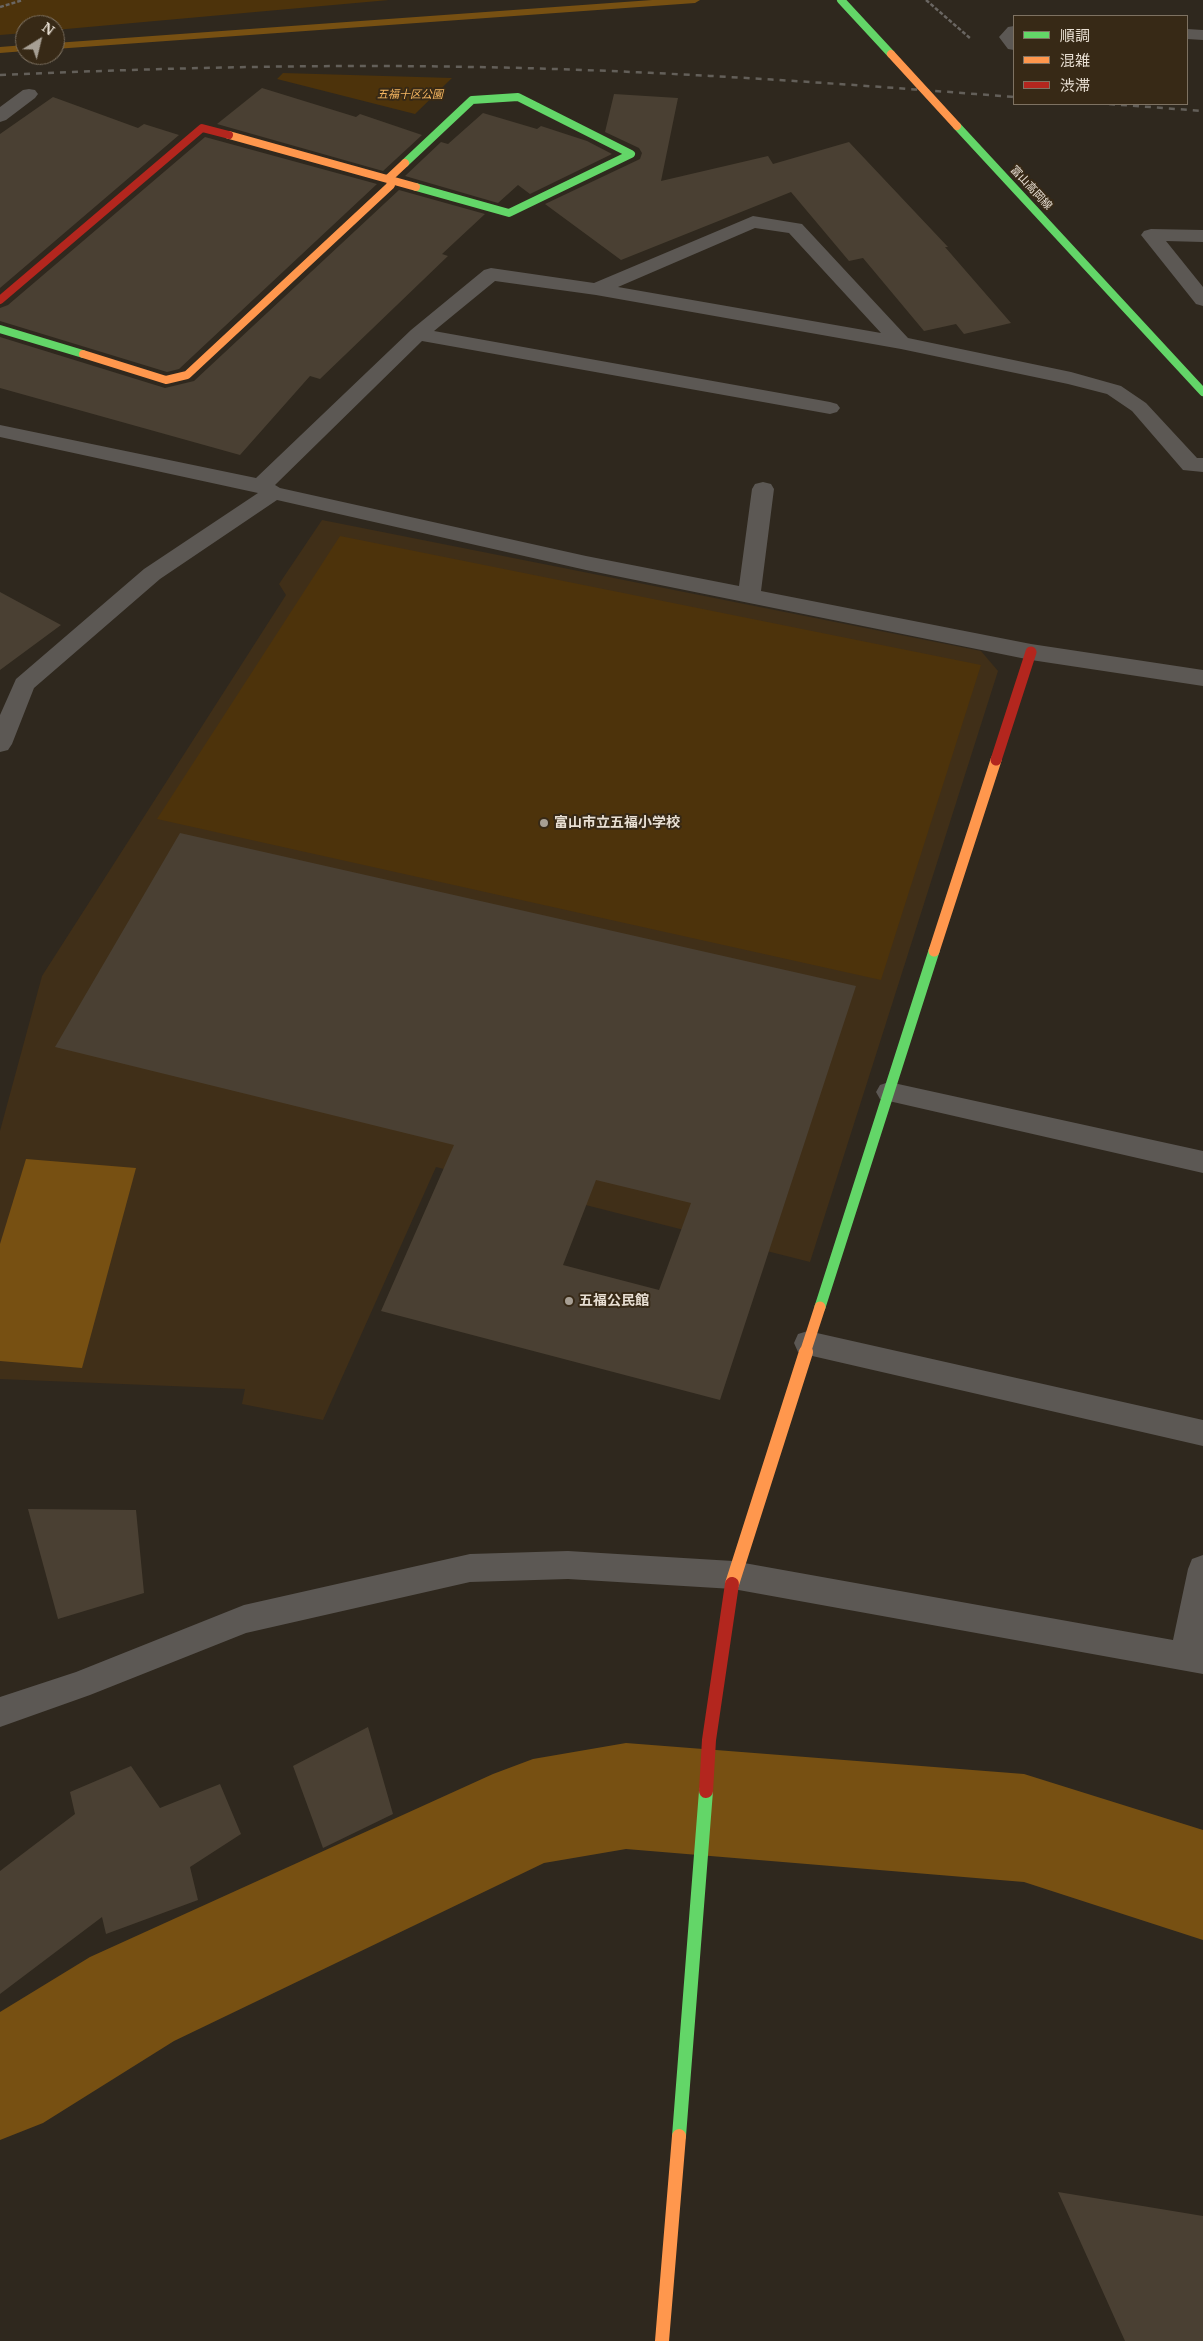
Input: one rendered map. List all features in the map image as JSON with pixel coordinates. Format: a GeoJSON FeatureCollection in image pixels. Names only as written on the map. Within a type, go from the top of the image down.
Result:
{"type":"FeatureCollection","features":[{"type":"Feature","properties":{"kind":"street","name":"富山高岡線"},"geometry":{"type":"LineString","coordinates":[[841,0],[1203,392]]}},
{"type":"Feature","properties":{"kind":"street"},"geometry":{"type":"LineString","coordinates":[[1013,32],[1008,37],[1013,44]]}},
{"type":"Feature","properties":{"kind":"street"},"geometry":{"type":"LineString","coordinates":[[1188,34],[1203,35]]}},
{"type":"Feature","properties":{"kind":"street"},"geometry":{"type":"LineString","coordinates":[[0,116],[29,94]]}},
{"type":"Feature","properties":{"kind":"street"},"geometry":{"type":"LineString","coordinates":[[0,300],[202,128],[390,181],[509,213],[631,154],[518,97],[472,100],[389,178],[390,181],[391,186],[186,375],[166,380],[0,329]]}},
{"type":"Feature","properties":{"kind":"street"},"geometry":{"type":"LineString","coordinates":[[596,289],[753,222],[796,228],[901,343]]}},
{"type":"Feature","properties":{"kind":"street"},"geometry":{"type":"LineString","coordinates":[[1203,236],[1151,235],[1203,300]]}},
{"type":"Feature","properties":{"kind":"street"},"geometry":{"type":"LineString","coordinates":[[0,744],[24,684],[152,574],[267,489],[418,334],[491,274],[596,289],[901,343],[1071,378],[1114,390],[1139,407],[1191,465],[1203,466]]}},
{"type":"Feature","properties":{"kind":"street"},"geometry":{"type":"LineString","coordinates":[[418,334],[830,408]]}},
{"type":"Feature","properties":{"kind":"street"},"geometry":{"type":"LineString","coordinates":[[0,431],[267,489],[586,563],[1031,652],[1203,678]]}},
{"type":"Feature","properties":{"kind":"street"},"geometry":{"type":"LineString","coordinates":[[749,596],[764,489]]}},
{"type":"Feature","properties":{"kind":"street"},"geometry":{"type":"LineString","coordinates":[[662,2341],[702,1862],[709,1740],[733,1575],[1031,652]]}},
{"type":"Feature","properties":{"kind":"street"},"geometry":{"type":"LineString","coordinates":[[888,1092],[1203,1162]]}},
{"type":"Feature","properties":{"kind":"street"},"geometry":{"type":"LineString","coordinates":[[808,1343],[1203,1433]]}},
{"type":"Feature","properties":{"kind":"street"},"geometry":{"type":"LineString","coordinates":[[0,1712],[79,1685],[244,1619],[470,1568],[568,1565],[733,1575],[1195,1659],[1203,1568]]}},
{"type":"Feature","properties":{"kind":"path"},"geometry":{"type":"LineString","coordinates":[[0,7],[21,0]]}},
{"type":"Feature","properties":{"kind":"shaded area","name":"富山市立五福小学校"},"geometry":{"type":"Polygon","coordinates":[[[322,520],[981,651],[998,671],[810,1262],[436,1167],[323,1420],[242,1404],[245,1389],[0,1379],[0,1131],[42,976],[286,595],[279,584],[322,520]]]}},
{"type":"Feature","properties":{"kind":"shaded area"},"geometry":{"type":"Polygon","coordinates":[[[26,1159],[136,1168],[82,1368],[0,1361],[0,1244],[26,1159]]]}},
{"type":"Feature","properties":{"kind":"green space"},"geometry":{"type":"Polygon","coordinates":[[[0,0],[389,0],[65,29],[65,15],[15,15],[15,34],[0,35],[0,0]]]}},
{"type":"Feature","properties":{"kind":"green space","name":"五福十区公園"},"geometry":{"type":"Polygon","coordinates":[[[283,73],[452,78],[415,114],[277,79],[283,73]]]}},
{"type":"Feature","properties":{"kind":"green space"},"geometry":{"type":"Polygon","coordinates":[[[340,536],[981,665],[881,980],[157,819],[340,536]]]}},
{"type":"Feature","properties":{"kind":"building"},"geometry":{"type":"Polygon","coordinates":[[[262,88],[356,117],[360,114],[422,135],[383,171],[217,124],[262,88]]]}},
{"type":"Feature","properties":{"kind":"building"},"geometry":{"type":"Polygon","coordinates":[[[614,94],[678,98],[661,181],[768,156],[773,164],[849,142],[948,247],[945,247],[1011,323],[964,334],[956,324],[924,331],[863,258],[849,261],[791,192],[621,260],[545,204],[640,159],[642,153],[639,148],[605,132],[614,94]]]}},
{"type":"Feature","properties":{"kind":"building"},"geometry":{"type":"Polygon","coordinates":[[[53,97],[138,128],[144,124],[179,135],[0,288],[0,134],[53,97]]]}},
{"type":"Feature","properties":{"kind":"building"},"geometry":{"type":"Polygon","coordinates":[[[483,113],[537,129],[541,126],[587,141],[612,154],[530,194],[518,185],[498,203],[405,176],[441,142],[448,144],[483,113]]]}},
{"type":"Feature","properties":{"kind":"building"},"geometry":{"type":"Polygon","coordinates":[[[205,137],[377,184],[179,369],[167,372],[0,321],[0,308],[8,305],[205,137]]]}},
{"type":"Feature","properties":{"kind":"building"},"geometry":{"type":"Polygon","coordinates":[[[399,190],[485,214],[442,254],[448,256],[320,379],[310,376],[240,455],[0,388],[0,337],[165,388],[194,381],[399,190]]]}},
{"type":"Feature","properties":{"kind":"building"},"geometry":{"type":"Polygon","coordinates":[[[0,592],[61,625],[0,670],[0,592]]]}},
{"type":"Feature","properties":{"kind":"building"},"geometry":{"type":"Polygon","coordinates":[[[180,833],[856,986],[720,1400],[381,1311],[454,1145],[55,1047],[180,833]],[[596,1180],[563,1265],[659,1290],[691,1203],[596,1180]]]}},
{"type":"Feature","properties":{"kind":"building"},"geometry":{"type":"Polygon","coordinates":[[[28,1509],[136,1510],[144,1593],[58,1619],[28,1509]]]}},
{"type":"Feature","properties":{"kind":"building"},"geometry":{"type":"Polygon","coordinates":[[[368,1727],[393,1814],[323,1848],[293,1766],[368,1727]]]}},
{"type":"Feature","properties":{"kind":"building"},"geometry":{"type":"Polygon","coordinates":[[[131,1766],[160,1808],[220,1784],[241,1834],[190,1867],[198,1900],[106,1934],[102,1917],[0,1994],[0,1871],[75,1814],[70,1792],[131,1766]]]}},
{"type":"Feature","properties":{"kind":"building"},"geometry":{"type":"Polygon","coordinates":[[[1058,2192],[1203,2216],[1203,2341],[1125,2341],[1058,2192]]]}},
{"type":"Feature","properties":{"kind":"waterway"},"geometry":{"type":"LineString","coordinates":[[65,45],[695,0]]}},
{"type":"Feature","properties":{"kind":"waterway"},"geometry":{"type":"LineString","coordinates":[[0,50],[15,49]]}},
{"type":"Feature","properties":{"kind":"waterway"},"geometry":{"type":"LineString","coordinates":[[0,2080],[132,1999],[533,1812],[626,1796],[1024,1828],[1203,1885]]}},
{"type":"Feature","properties":{"kind":"railway"},"geometry":{"type":"LineString","coordinates":[[0,75],[237,67],[474,67],[676,74],[1013,97]]}},
{"type":"Feature","properties":{"kind":"railway"},"geometry":{"type":"LineString","coordinates":[[1122,105],[1203,111]]}},
{"type":"Feature","properties":{"kind":"traffic: fast"},"geometry":{"type":"LineString","coordinates":[[841,0],[891,54]]}},
{"type":"Feature","properties":{"kind":"traffic: fast"},"geometry":{"type":"LineString","coordinates":[[405,163],[472,100],[518,97],[631,154],[509,213],[416,187]]}},
{"type":"Feature","properties":{"kind":"traffic: fast"},"geometry":{"type":"LineString","coordinates":[[957,126],[1203,392]]}},
{"type":"Feature","properties":{"kind":"traffic: fast"},"geometry":{"type":"LineString","coordinates":[[0,329],[83,354]]}},
{"type":"Feature","properties":{"kind":"traffic: fast"},"geometry":{"type":"LineString","coordinates":[[820,1307],[934,951]]}},
{"type":"Feature","properties":{"kind":"traffic: fast"},"geometry":{"type":"LineString","coordinates":[[679,2136],[706,1791]]}},
{"type":"Feature","properties":{"kind":"traffic: slow"},"geometry":{"type":"LineString","coordinates":[[891,54],[957,126]]}},
{"type":"Feature","properties":{"kind":"traffic: slow"},"geometry":{"type":"LineString","coordinates":[[229,135],[416,187]]}},
{"type":"Feature","properties":{"kind":"traffic: slow"},"geometry":{"type":"LineString","coordinates":[[83,354],[166,380],[187,375],[391,185],[389,178],[405,163]]}},
{"type":"Feature","properties":{"kind":"traffic: slow"},"geometry":{"type":"LineString","coordinates":[[934,951],[996,760]]}},
{"type":"Feature","properties":{"kind":"traffic: slow"},"geometry":{"type":"LineString","coordinates":[[732,1584],[820,1307]]}},
{"type":"Feature","properties":{"kind":"traffic: slow"},"geometry":{"type":"LineString","coordinates":[[662,2341],[679,2136]]}},
{"type":"Feature","properties":{"kind":"traffic: jam"},"geometry":{"type":"LineString","coordinates":[[0,300],[202,128],[229,135]]}},
{"type":"Feature","properties":{"kind":"traffic: jam"},"geometry":{"type":"LineString","coordinates":[[996,760],[1031,652]]}},
{"type":"Feature","properties":{"kind":"traffic: jam"},"geometry":{"type":"LineString","coordinates":[[706,1791],[709,1740],[732,1584]]}},
{"type":"Feature","properties":{"kind":"place","name":"富山市立五福小学校"},"geometry":{"type":"Point","coordinates":[544,823]}},
{"type":"Feature","properties":{"kind":"place","name":"五福公民館"},"geometry":{"type":"Point","coordinates":[569,1301]}}]}
